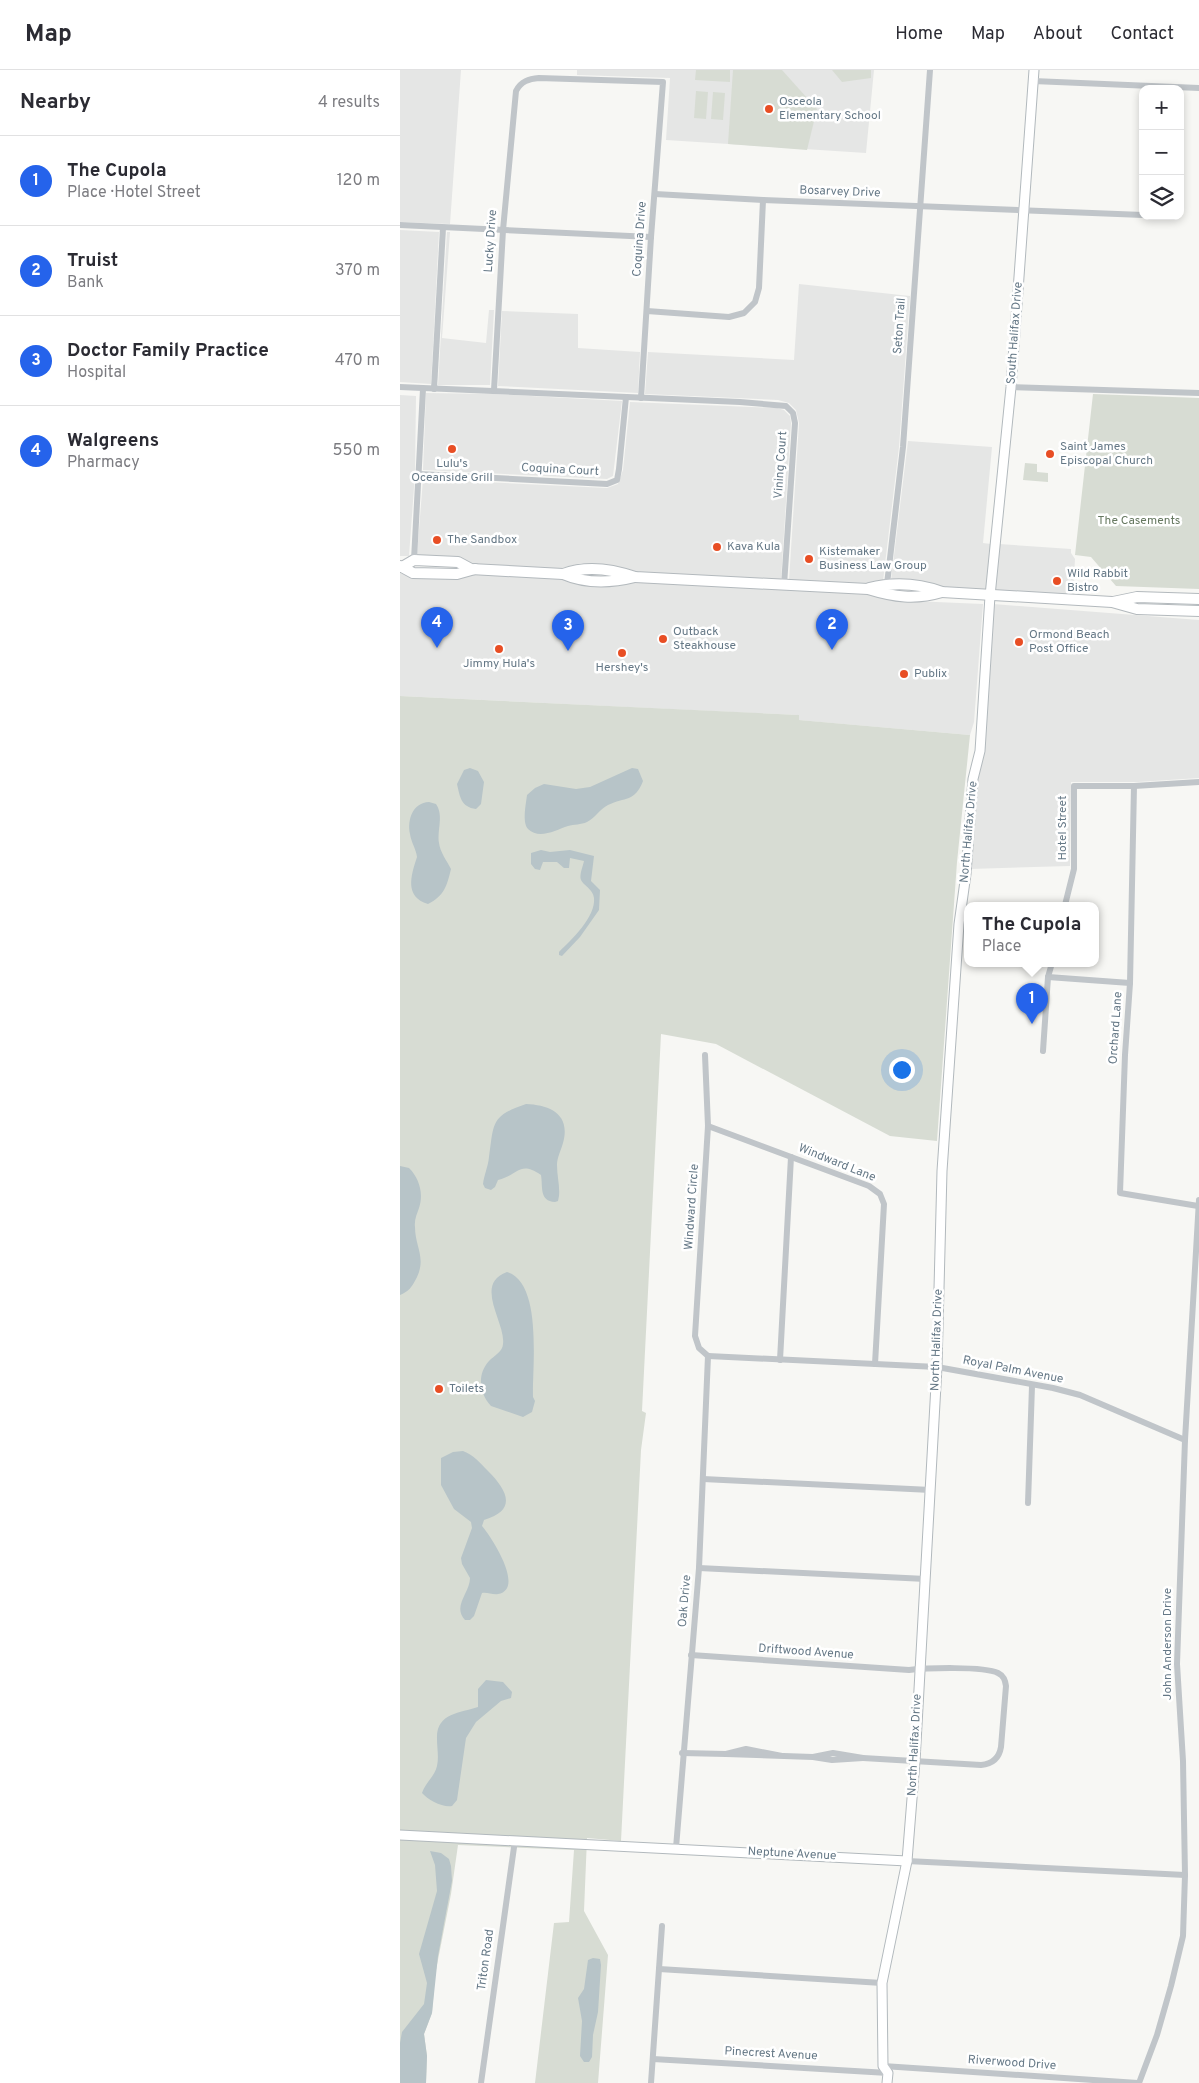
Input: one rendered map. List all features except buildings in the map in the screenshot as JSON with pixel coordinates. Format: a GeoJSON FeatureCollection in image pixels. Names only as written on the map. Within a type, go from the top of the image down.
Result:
{"type":"FeatureCollection","features":[{"type":"Feature","properties":{"kind":"main road"},"geometry":{"type":"LineString","coordinates":[[401,567],[414,560],[458,562],[475,569]]}},
{"type":"Feature","properties":{"kind":"main road"},"geometry":{"type":"LineString","coordinates":[[401,567],[413,573],[457,574],[475,569],[563,574],[578,568],[616,570],[635,577],[868,589],[889,595],[923,597],[942,592]]}},
{"type":"Feature","properties":{"kind":"main road"},"geometry":{"type":"LineString","coordinates":[[868,589],[887,584],[924,586],[942,592],[1112,602],[1137,609],[1199,610]]}},
{"type":"Feature","properties":{"kind":"main road"},"geometry":{"type":"LineString","coordinates":[[1112,602],[1137,597],[1199,599]]}},
{"type":"Feature","properties":{"kind":"street","name":"Seton Trail"},"geometry":{"type":"LineString","coordinates":[[887,584],[903,447],[930,70]]}},
{"type":"Feature","properties":{"kind":"street","name":"South Halifax Drive"},"geometry":{"type":"LineString","coordinates":[[990,596],[1011,387],[1034,70]]}},
{"type":"Feature","properties":{"kind":"street","name":"Coquina Drive"},"geometry":{"type":"LineString","coordinates":[[516,94],[518,86],[528,80],[539,78],[663,82],[641,398]]}},
{"type":"Feature","properties":{"kind":"street"},"geometry":{"type":"LineString","coordinates":[[1033,81],[1199,88]]}},
{"type":"Feature","properties":{"kind":"street","name":"Lucky Drive"},"geometry":{"type":"LineString","coordinates":[[494,390],[503,230],[516,94]]}},
{"type":"Feature","properties":{"kind":"street","name":"Bosarvey Drive"},"geometry":{"type":"LineString","coordinates":[[655,194],[920,207],[1139,215]]}},
{"type":"Feature","properties":{"kind":"street"},"geometry":{"type":"LineString","coordinates":[[647,311],[729,317],[744,313],[754,302],[759,288],[762,200]]}},
{"type":"Feature","properties":{"kind":"street"},"geometry":{"type":"LineString","coordinates":[[400,225],[651,236]]}},
{"type":"Feature","properties":{"kind":"street"},"geometry":{"type":"LineString","coordinates":[[434,389],[443,228]]}},
{"type":"Feature","properties":{"kind":"street"},"geometry":{"type":"LineString","coordinates":[[400,387],[641,398]]}},
{"type":"Feature","properties":{"kind":"street"},"geometry":{"type":"LineString","coordinates":[[1011,387],[1199,393]]}},
{"type":"Feature","properties":{"kind":"street"},"geometry":{"type":"LineString","coordinates":[[414,560],[422,388]]}},
{"type":"Feature","properties":{"kind":"street","name":"Coquina Court"},"geometry":{"type":"LineString","coordinates":[[419,474],[607,484],[617,480],[620,469],[626,397]]}},
{"type":"Feature","properties":{"kind":"street","name":"Vining Court"},"geometry":{"type":"LineString","coordinates":[[641,398],[778,404],[786,406],[793,413],[795,423],[784,585]]}},
{"type":"Feature","properties":{"kind":"street","name":"North Halifax Drive"},"geometry":{"type":"LineString","coordinates":[[887,2083],[882,1983],[907,1861],[915,1761],[937,1367],[942,1171],[946,1101],[959,924],[966,874],[973,779],[980,752],[990,596]]}},
{"type":"Feature","properties":{"kind":"street","name":"Hotel Street"},"geometry":{"type":"LineString","coordinates":[[1066,902],[1074,870],[1074,786],[1134,786],[1199,782]]}},
{"type":"Feature","properties":{"kind":"street","name":"Orchard Lane"},"geometry":{"type":"LineString","coordinates":[[1134,786],[1130,983],[1125,1055],[1120,1193],[1198,1203]]}},
{"type":"Feature","properties":{"kind":"street"},"geometry":{"type":"LineString","coordinates":[[1043,1051],[1048,976],[1051,967]]}},
{"type":"Feature","properties":{"kind":"street"},"geometry":{"type":"LineString","coordinates":[[1048,976],[1130,983]]}},
{"type":"Feature","properties":{"kind":"street","name":"Windward Circle"},"geometry":{"type":"LineString","coordinates":[[705,1055],[708,1126],[695,1336],[699,1348],[708,1356]]}},
{"type":"Feature","properties":{"kind":"street","name":"Windward Lane"},"geometry":{"type":"LineString","coordinates":[[708,1126],[869,1186],[880,1194],[884,1204],[875,1364]]}},
{"type":"Feature","properties":{"kind":"street"},"geometry":{"type":"LineString","coordinates":[[780,1360],[791,1157]]}},
{"type":"Feature","properties":{"kind":"street","name":"John Anderson Drive"},"geometry":{"type":"LineString","coordinates":[[1139,2083],[1157,2035],[1181,1945],[1185,1875],[1183,1761],[1177,1664],[1185,1440],[1198,1203]]}},
{"type":"Feature","properties":{"kind":"street","name":"Royal Palm Avenue"},"geometry":{"type":"LineString","coordinates":[[708,1356],[937,1367],[1032,1386],[1053,1388],[1080,1395],[1185,1440]]}},
{"type":"Feature","properties":{"kind":"street","name":"Oak Drive"},"geometry":{"type":"LineString","coordinates":[[676,1848],[682,1753],[699,1568],[708,1356]]}},
{"type":"Feature","properties":{"kind":"street"},"geometry":{"type":"LineString","coordinates":[[1028,1503],[1032,1386]]}},
{"type":"Feature","properties":{"kind":"street"},"geometry":{"type":"LineString","coordinates":[[703,1479],[931,1490]]}},
{"type":"Feature","properties":{"kind":"street"},"geometry":{"type":"LineString","coordinates":[[699,1568],[926,1578]]}},
{"type":"Feature","properties":{"kind":"street","name":"Driftwood Avenue"},"geometry":{"type":"LineString","coordinates":[[691,1655],[909,1670],[932,1668],[993,1671],[1002,1675],[1006,1686],[1001,1747],[995,1761],[981,1765],[915,1761]]}},
{"type":"Feature","properties":{"kind":"street"},"geometry":{"type":"LineString","coordinates":[[682,1753],[726,1754],[746,1749],[782,1756],[832,1760],[863,1758],[915,1761]]}},
{"type":"Feature","properties":{"kind":"street","name":"Neptune Avenue"},"geometry":{"type":"LineString","coordinates":[[400,1835],[1185,1875]]}},
{"type":"Feature","properties":{"kind":"street","name":"Triton Road"},"geometry":{"type":"LineString","coordinates":[[481,2083],[515,1840]]}},
{"type":"Feature","properties":{"kind":"street"},"geometry":{"type":"LineString","coordinates":[[651,2083],[662,1926]]}},
{"type":"Feature","properties":{"kind":"street"},"geometry":{"type":"LineString","coordinates":[[659,1969],[882,1983]]}},
{"type":"Feature","properties":{"kind":"street","name":"Pinecrest Avenue"},"geometry":{"type":"LineString","coordinates":[[653,2059],[885,2069]]}},
{"type":"Feature","properties":{"kind":"street","name":"Riverwood Drive"},"geometry":{"type":"LineString","coordinates":[[885,2069],[1139,2083]]}},
{"type":"Feature","properties":{"kind":"shaded area"},"geometry":{"type":"Polygon","coordinates":[[[400,70],[461,70],[450,224],[400,222],[400,70]]]}},
{"type":"Feature","properties":{"kind":"shaded area","name":"Osceola Elementary School"},"geometry":{"type":"Polygon","coordinates":[[[577,70],[874,70],[866,153],[666,140],[670,78],[577,75],[577,70]]]}},
{"type":"Feature","properties":{"kind":"shaded area"},"geometry":{"type":"Polygon","coordinates":[[[400,230],[439,232],[431,384],[400,382],[400,230]]]}},
{"type":"Feature","properties":{"kind":"shaded area"},"geometry":{"type":"Polygon","coordinates":[[[447,232],[450,232],[442,338],[486,343],[489,310],[494,310],[490,385],[438,385],[447,232]]]}},
{"type":"Feature","properties":{"kind":"shaded area"},"geometry":{"type":"Polygon","coordinates":[[[799,284],[910,296],[899,447],[883,581],[865,584],[789,581],[799,423],[796,410],[789,403],[778,400],[645,394],[648,352],[794,360],[799,284]]]}},
{"type":"Feature","properties":{"kind":"shaded area"},"geometry":{"type":"Polygon","coordinates":[[[502,311],[578,314],[578,348],[640,352],[638,393],[498,386],[502,311]]]}},
{"type":"Feature","properties":{"kind":"shaded area"},"geometry":{"type":"Polygon","coordinates":[[[426,393],[493,394],[622,401],[613,476],[607,479],[423,470],[426,393]]]}},
{"type":"Feature","properties":{"kind":"shaded area"},"geometry":{"type":"Polygon","coordinates":[[[400,395],[416,396],[415,474],[409,556],[400,556],[400,395]]]}},
{"type":"Feature","properties":{"kind":"shaded area"},"geometry":{"type":"Polygon","coordinates":[[[630,402],[777,408],[784,410],[790,416],[781,580],[636,573],[616,566],[581,563],[558,569],[475,565],[417,555],[423,479],[607,488],[618,484],[623,470],[630,402]]]}},
{"type":"Feature","properties":{"kind":"shaded area"},"geometry":{"type":"Polygon","coordinates":[[[908,441],[992,447],[983,543],[991,544],[986,591],[942,588],[924,581],[891,580],[908,441]]]}},
{"type":"Feature","properties":{"kind":"shaded area"},"geometry":{"type":"Polygon","coordinates":[[[999,544],[1071,549],[1075,559],[1073,596],[994,592],[999,544]]]}},
{"type":"Feature","properties":{"kind":"shaded area"},"geometry":{"type":"Polygon","coordinates":[[[400,573],[411,577],[475,573],[560,578],[576,584],[615,586],[638,582],[864,593],[889,600],[983,604],[974,722],[970,735],[798,720],[798,715],[400,696],[400,573]]]}},
{"type":"Feature","properties":{"kind":"shaded area"},"geometry":{"type":"Polygon","coordinates":[[[993,604],[1199,620],[1199,778],[1138,782],[1071,782],[1070,866],[970,869],[993,604]]]}},
{"type":"Feature","properties":{"kind":"shaded area"},"geometry":{"type":"Polygon","coordinates":[[[470,768],[478,771],[484,782],[481,804],[476,809],[464,804],[457,784],[464,770],[470,768]]]}},
{"type":"Feature","properties":{"kind":"shaded area"},"geometry":{"type":"Polygon","coordinates":[[[632,768],[638,769],[643,781],[637,792],[629,798],[608,805],[587,822],[542,834],[532,832],[526,826],[527,795],[535,788],[544,784],[576,789],[590,787],[632,768]]]}},
{"type":"Feature","properties":{"kind":"shaded area"},"geometry":{"type":"Polygon","coordinates":[[[423,803],[436,804],[440,813],[440,846],[451,869],[444,890],[438,898],[428,904],[420,901],[412,891],[413,871],[417,857],[409,823],[415,809],[423,803]]]}},
{"type":"Feature","properties":{"kind":"shaded area"},"geometry":{"type":"Polygon","coordinates":[[[541,850],[550,852],[570,850],[594,856],[591,881],[600,890],[599,910],[580,937],[562,956],[559,955],[559,952],[576,935],[591,913],[594,898],[592,892],[581,880],[584,861],[570,858],[569,868],[564,868],[557,862],[543,862],[540,870],[535,869],[531,864],[531,853],[541,850]]]}},
{"type":"Feature","properties":{"kind":"shaded area"},"geometry":{"type":"Polygon","coordinates":[[[526,1104],[543,1106],[550,1109],[561,1118],[564,1125],[565,1133],[557,1162],[559,1196],[558,1201],[555,1202],[546,1199],[544,1196],[541,1175],[528,1169],[519,1170],[498,1180],[495,1187],[491,1190],[485,1188],[483,1184],[493,1129],[496,1123],[506,1113],[526,1104]]]}},
{"type":"Feature","properties":{"kind":"shaded area"},"geometry":{"type":"Polygon","coordinates":[[[400,1166],[409,1168],[413,1172],[420,1186],[421,1197],[416,1217],[415,1234],[421,1259],[416,1279],[411,1287],[400,1295],[400,1166]]]}},
{"type":"Feature","properties":{"kind":"shaded area"},"geometry":{"type":"Polygon","coordinates":[[[507,1272],[518,1279],[526,1292],[531,1309],[534,1348],[533,1397],[535,1401],[532,1412],[523,1417],[491,1406],[484,1395],[481,1384],[485,1366],[503,1347],[503,1335],[493,1305],[492,1285],[497,1278],[507,1272]]]}},
{"type":"Feature","properties":{"kind":"shaded area"},"geometry":{"type":"Polygon","coordinates":[[[463,1451],[477,1460],[495,1478],[506,1499],[502,1511],[484,1520],[482,1526],[504,1562],[508,1583],[506,1590],[498,1594],[482,1593],[474,1616],[470,1620],[465,1620],[460,1610],[470,1578],[462,1564],[461,1558],[472,1528],[471,1522],[454,1509],[441,1485],[441,1458],[453,1452],[463,1451]]]}},
{"type":"Feature","properties":{"kind":"shaded area"},"geometry":{"type":"Polygon","coordinates":[[[486,1680],[503,1682],[512,1692],[511,1698],[501,1701],[476,1722],[466,1738],[457,1800],[452,1806],[440,1805],[422,1793],[437,1766],[437,1739],[440,1724],[450,1716],[478,1707],[478,1689],[486,1680]]]}},
{"type":"Feature","properties":{"kind":"shaded area"},"geometry":{"type":"Polygon","coordinates":[[[430,1851],[441,1853],[449,1859],[452,1881],[438,1956],[432,2013],[424,2034],[427,2056],[426,2083],[400,2083],[400,2043],[402,2032],[424,2004],[427,1983],[419,1954],[437,1891],[435,1865],[430,1851]]]}},
{"type":"Feature","properties":{"kind":"shaded area"},"geometry":{"type":"Polygon","coordinates":[[[593,1958],[600,1959],[601,1965],[598,2012],[593,2035],[592,2057],[589,2062],[584,2062],[580,2056],[582,2021],[578,1998],[584,1989],[588,1960],[593,1958]]]}},
{"type":"Feature","properties":{"kind":"green space"},"geometry":{"type":"Polygon","coordinates":[[[696,70],[730,70],[730,82],[695,80],[696,70]]]}},
{"type":"Feature","properties":{"kind":"green space"},"geometry":{"type":"Polygon","coordinates":[[[733,70],[782,70],[817,109],[807,150],[728,144],[733,70]]]}},
{"type":"Feature","properties":{"kind":"green space"},"geometry":{"type":"Polygon","coordinates":[[[832,70],[871,70],[871,78],[842,82],[832,70]]]}},
{"type":"Feature","properties":{"kind":"green space"},"geometry":{"type":"Polygon","coordinates":[[[696,91],[708,92],[706,119],[694,118],[696,91]]]}},
{"type":"Feature","properties":{"kind":"green space"},"geometry":{"type":"Polygon","coordinates":[[[713,92],[725,93],[723,120],[711,119],[713,92]]]}},
{"type":"Feature","properties":{"kind":"green space","name":"The Casements"},"geometry":{"type":"Polygon","coordinates":[[[1093,394],[1199,398],[1199,589],[1116,586],[1091,557],[1075,555],[1093,394]]]}},
{"type":"Feature","properties":{"kind":"green space"},"geometry":{"type":"Polygon","coordinates":[[[1025,463],[1037,464],[1037,472],[1048,473],[1048,482],[1023,480],[1025,463]]]}},
{"type":"Feature","properties":{"kind":"green space"},"geometry":{"type":"Polygon","coordinates":[[[400,696],[799,715],[799,720],[970,735],[957,862],[937,1141],[890,1136],[716,1044],[661,1034],[642,1411],[646,1413],[641,1450],[621,1841],[587,1838],[584,1911],[608,1955],[598,2083],[535,2083],[554,1923],[569,1922],[574,1850],[458,1845],[451,1894],[435,1975],[432,2013],[424,2034],[427,2056],[426,2083],[400,2083],[400,696]]]}},
{"type":"Feature","properties":{"kind":"place","name":"Osceola Elementary School"},"geometry":{"type":"Point","coordinates":[769,109]}},
{"type":"Feature","properties":{"kind":"place","name":"Lulu's Oceanside Grill"},"geometry":{"type":"Point","coordinates":[452,449]}},
{"type":"Feature","properties":{"kind":"place","name":"Saint James Episcopal Church"},"geometry":{"type":"Point","coordinates":[1050,454]}},
{"type":"Feature","properties":{"kind":"place","name":"The Sandbox"},"geometry":{"type":"Point","coordinates":[437,540]}},
{"type":"Feature","properties":{"kind":"place","name":"Kava Kula"},"geometry":{"type":"Point","coordinates":[717,547]}},
{"type":"Feature","properties":{"kind":"place","name":"Kistemaker Business Law Group"},"geometry":{"type":"Point","coordinates":[809,559]}},
{"type":"Feature","properties":{"kind":"place","name":"Wild Rabbit Bistro"},"geometry":{"type":"Point","coordinates":[1057,581]}},
{"type":"Feature","properties":{"kind":"place","name":"Outback Steakhouse"},"geometry":{"type":"Point","coordinates":[663,639]}},
{"type":"Feature","properties":{"kind":"place","name":"Ormond Beach Post Office"},"geometry":{"type":"Point","coordinates":[1019,642]}},
{"type":"Feature","properties":{"kind":"place","name":"Walgreens"},"geometry":{"type":"Point","coordinates":[437,648]}},
{"type":"Feature","properties":{"kind":"place","name":"Jimmy Hula's"},"geometry":{"type":"Point","coordinates":[499,649]}},
{"type":"Feature","properties":{"kind":"place","name":"Truist"},"geometry":{"type":"Point","coordinates":[832,650]}},
{"type":"Feature","properties":{"kind":"place","name":"Doctor Family Practice"},"geometry":{"type":"Point","coordinates":[568,651]}},
{"type":"Feature","properties":{"kind":"place","name":"Hershey's"},"geometry":{"type":"Point","coordinates":[622,653]}},
{"type":"Feature","properties":{"kind":"place","name":"Publix"},"geometry":{"type":"Point","coordinates":[904,674]}},
{"type":"Feature","properties":{"kind":"place","name":"The Cupola"},"geometry":{"type":"Point","coordinates":[1032,1024]}},
{"type":"Feature","properties":{"kind":"place","name":"Toilets"},"geometry":{"type":"Point","coordinates":[439,1389]}}]}
